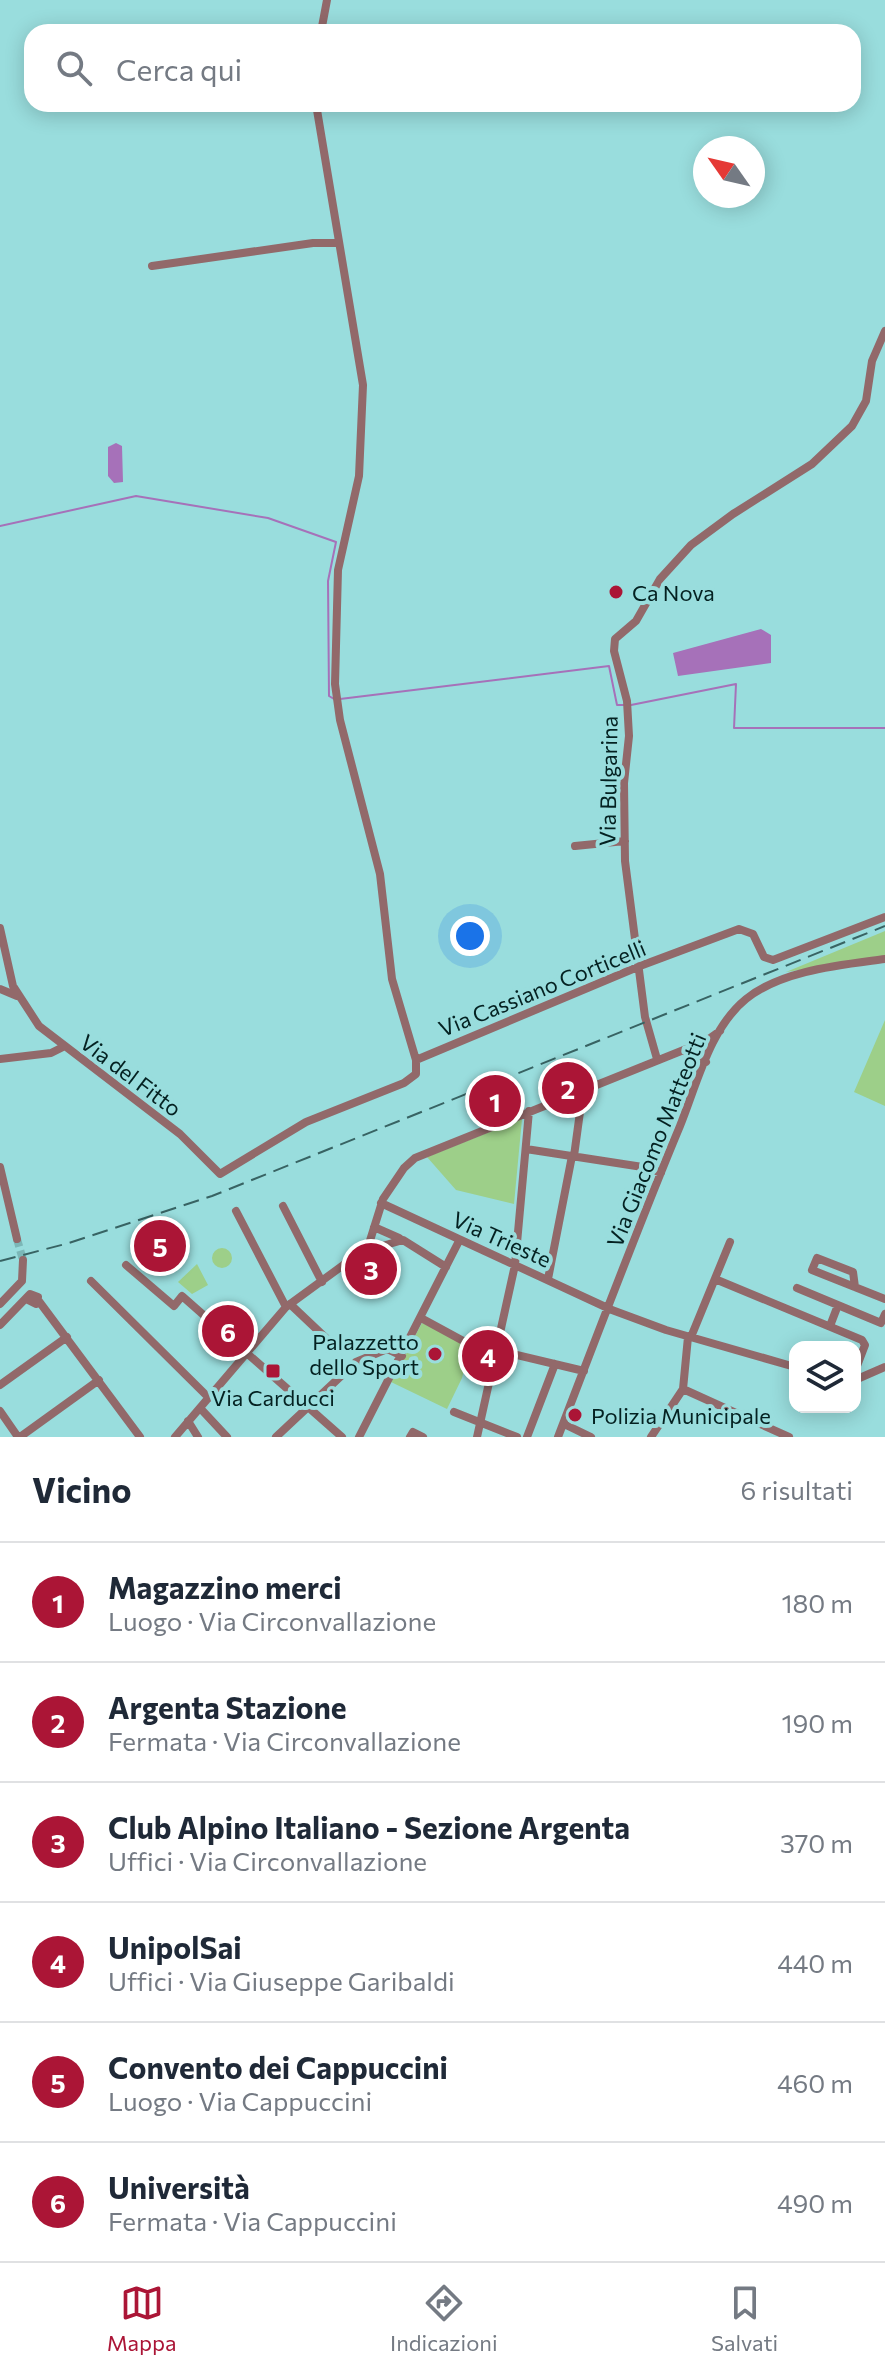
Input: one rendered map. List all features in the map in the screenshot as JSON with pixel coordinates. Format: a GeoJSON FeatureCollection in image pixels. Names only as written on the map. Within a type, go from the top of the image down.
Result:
{"type":"FeatureCollection","features":[{"type":"Feature","properties":{"kind":"street"},"geometry":{"type":"LineString","coordinates":[[322,24],[327,0]]}},
{"type":"Feature","properties":{"kind":"street"},"geometry":{"type":"LineString","coordinates":[[317,112],[361,371],[363,437],[359,476],[338,570],[337,699],[380,874],[392,979],[416,1060]]}},
{"type":"Feature","properties":{"kind":"street"},"geometry":{"type":"LineString","coordinates":[[152,266],[313,243],[338,243]]}},
{"type":"Feature","properties":{"kind":"street","name":"Via Bulgarina"},"geometry":{"type":"LineString","coordinates":[[657,1059],[648,1031],[625,861],[627,705],[614,651],[615,639],[636,621],[660,579],[691,545],[812,464],[852,426],[866,401],[872,361],[885,331]]}},
{"type":"Feature","properties":{"kind":"street"},"geometry":{"type":"LineString","coordinates":[[575,846],[625,841]]}},
{"type":"Feature","properties":{"kind":"street","name":"Via Cassiano Corticelli"},"geometry":{"type":"LineString","coordinates":[[224,1174],[306,1122],[410,1080],[416,1074],[416,1060],[640,966],[745,929],[753,934],[764,957],[773,960],[885,917]]}},
{"type":"Feature","properties":{"kind":"street","name":"Via del Fitto"},"geometry":{"type":"LineString","coordinates":[[0,928],[11,981],[39,1026],[180,1134],[217,1173],[224,1174]]}},
{"type":"Feature","properties":{"kind":"street","name":"Via Giacomo Matteotti"},"geometry":{"type":"LineString","coordinates":[[558,1437],[720,1031],[741,1004],[769,986],[827,969],[885,959]]}},
{"type":"Feature","properties":{"kind":"street"},"geometry":{"type":"LineString","coordinates":[[0,976],[11,981]]}},
{"type":"Feature","properties":{"kind":"street","name":"Via del Fitto"},"geometry":{"type":"LineString","coordinates":[[1,989],[12,991],[20,999]]}},
{"type":"Feature","properties":{"kind":"street"},"geometry":{"type":"LineString","coordinates":[[364,1251],[372,1240],[381,1203],[404,1168],[415,1158],[706,1041],[720,1031]]}},
{"type":"Feature","properties":{"kind":"street"},"geometry":{"type":"LineString","coordinates":[[0,1059],[51,1053],[63,1047]]}},
{"type":"Feature","properties":{"kind":"street"},"geometry":{"type":"LineString","coordinates":[[668,1055],[687,1051],[701,1055],[706,1062]]}},
{"type":"Feature","properties":{"kind":"street"},"geometry":{"type":"LineString","coordinates":[[548,1279],[583,1090]]}},
{"type":"Feature","properties":{"kind":"street"},"geometry":{"type":"LineString","coordinates":[[477,1437],[515,1265],[529,1111]]}},
{"type":"Feature","properties":{"kind":"street"},"geometry":{"type":"LineString","coordinates":[[526,1149],[661,1173]]}},
{"type":"Feature","properties":{"kind":"street"},"geometry":{"type":"LineString","coordinates":[[0,1167],[17,1239]]}},
{"type":"Feature","properties":{"kind":"street","name":"Via Trieste"},"geometry":{"type":"LineString","coordinates":[[381,1203],[608,1308],[689,1337],[789,1365]]}},
{"type":"Feature","properties":{"kind":"street"},"geometry":{"type":"LineString","coordinates":[[283,1206],[322,1282]]}},
{"type":"Feature","properties":{"kind":"street"},"geometry":{"type":"LineString","coordinates":[[236,1211],[288,1306],[328,1340]]}},
{"type":"Feature","properties":{"kind":"street"},"geometry":{"type":"LineString","coordinates":[[374,1227],[403,1240],[446,1267]]}},
{"type":"Feature","properties":{"kind":"street"},"geometry":{"type":"LineString","coordinates":[[175,1437],[288,1306],[364,1251],[387,1242],[403,1240]]}},
{"type":"Feature","properties":{"kind":"street"},"geometry":{"type":"LineString","coordinates":[[359,1437],[459,1241]]}},
{"type":"Feature","properties":{"kind":"street"},"geometry":{"type":"LineString","coordinates":[[651,1437],[683,1389],[689,1337],[730,1242]]}},
{"type":"Feature","properties":{"kind":"street"},"geometry":{"type":"LineString","coordinates":[[855,1287],[853,1272],[817,1258],[812,1270],[885,1299]]}},
{"type":"Feature","properties":{"kind":"street"},"geometry":{"type":"LineString","coordinates":[[0,1304],[22,1281],[23,1260]]}},
{"type":"Feature","properties":{"kind":"street"},"geometry":{"type":"LineString","coordinates":[[126,1265],[174,1306],[182,1296],[342,1437]]}},
{"type":"Feature","properties":{"kind":"street"},"geometry":{"type":"LineString","coordinates":[[715,1279],[864,1341],[861,1351]]}},
{"type":"Feature","properties":{"kind":"street"},"geometry":{"type":"LineString","coordinates":[[91,1281],[209,1398]]}},
{"type":"Feature","properties":{"kind":"street"},"geometry":{"type":"LineString","coordinates":[[797,1288],[881,1323],[885,1314]]}},
{"type":"Feature","properties":{"kind":"street"},"geometry":{"type":"LineString","coordinates":[[0,1325],[32,1301],[67,1337],[140,1437]]}},
{"type":"Feature","properties":{"kind":"street"},"geometry":{"type":"LineString","coordinates":[[830,1326],[838,1305]]}},
{"type":"Feature","properties":{"kind":"street"},"geometry":{"type":"LineString","coordinates":[[421,1318],[459,1340],[584,1371]]}},
{"type":"Feature","properties":{"kind":"street"},"geometry":{"type":"LineString","coordinates":[[0,1385],[67,1337]]}},
{"type":"Feature","properties":{"kind":"street"},"geometry":{"type":"LineString","coordinates":[[276,1437],[356,1362],[387,1349],[403,1354]]}},
{"type":"Feature","properties":{"kind":"street"},"geometry":{"type":"LineString","coordinates":[[527,1437],[555,1364]]}},
{"type":"Feature","properties":{"kind":"street"},"geometry":{"type":"LineString","coordinates":[[861,1377],[885,1367]]}},
{"type":"Feature","properties":{"kind":"street"},"geometry":{"type":"LineString","coordinates":[[0,1411],[19,1437],[99,1380]]}},
{"type":"Feature","properties":{"kind":"street"},"geometry":{"type":"LineString","coordinates":[[683,1389],[789,1437]]}},
{"type":"Feature","properties":{"kind":"street"},"geometry":{"type":"LineString","coordinates":[[200,1408],[226,1435]]}},
{"type":"Feature","properties":{"kind":"street"},"geometry":{"type":"LineString","coordinates":[[454,1412],[517,1437]]}},
{"type":"Feature","properties":{"kind":"street"},"geometry":{"type":"LineString","coordinates":[[188,1421],[198,1437]]}},
{"type":"Feature","properties":{"kind":"street"},"geometry":{"type":"LineString","coordinates":[[564,1424],[591,1437]]}},
{"type":"Feature","properties":{"kind":"street"},"geometry":{"type":"LineString","coordinates":[[284,1429],[292,1437]]}},
{"type":"Feature","properties":{"kind":"street"},"geometry":{"type":"LineString","coordinates":[[412,1434],[423,1437]]}},
{"type":"Feature","properties":{"kind":"green space"},"geometry":{"type":"Polygon","coordinates":[[[885,931],[885,957],[786,972],[885,931]]]}},
{"type":"Feature","properties":{"kind":"green space"},"geometry":{"type":"Polygon","coordinates":[[[885,1020],[885,1106],[854,1092],[885,1020]]]}},
{"type":"Feature","properties":{"kind":"green space"},"geometry":{"type":"Polygon","coordinates":[[[522,1119],[514,1204],[456,1190],[427,1157],[522,1119]]]}},
{"type":"Feature","properties":{"kind":"green space"},"geometry":{"type":"Polygon","coordinates":[[[222,1248],[229,1251],[232,1258],[229,1265],[222,1268],[215,1265],[212,1258],[215,1251],[222,1248]]]}},
{"type":"Feature","properties":{"kind":"green space"},"geometry":{"type":"Polygon","coordinates":[[[197,1264],[208,1285],[192,1294],[178,1282],[197,1264]]]}},
{"type":"Feature","properties":{"kind":"green space"},"geometry":{"type":"Polygon","coordinates":[[[422,1323],[470,1345],[462,1378],[447,1409],[391,1382],[422,1323]]]}},
{"type":"Feature","properties":{"kind":"shaded area"},"geometry":{"type":"Polygon","coordinates":[[[116,443],[122,446],[123,482],[114,483],[108,476],[108,447],[116,443]]]}},
{"type":"Feature","properties":{"kind":"shaded area"},"geometry":{"type":"Polygon","coordinates":[[[761,629],[771,635],[771,663],[678,676],[673,653],[761,629]]]}},
{"type":"Feature","properties":{"kind":"waterway"},"geometry":{"type":"LineString","coordinates":[[0,526],[136,496],[268,518],[336,542],[328,581],[329,696],[334,699]]}},
{"type":"Feature","properties":{"kind":"waterway"},"geometry":{"type":"LineString","coordinates":[[340,699],[609,666],[617,705],[624,705]]}},
{"type":"Feature","properties":{"kind":"waterway"},"geometry":{"type":"LineString","coordinates":[[631,705],[736,684],[734,728],[885,728]]}},
{"type":"Feature","properties":{"kind":"tunnel"},"geometry":{"type":"LineString","coordinates":[[17,1239],[23,1260]]}},
{"type":"Feature","properties":{"kind":"railway"},"geometry":{"type":"LineString","coordinates":[[0,1261],[69,1243],[212,1196],[885,926]]}},
{"type":"Feature","properties":{"kind":"place","name":"Ca Nova"},"geometry":{"type":"Point","coordinates":[616,592]}},
{"type":"Feature","properties":{"kind":"place","name":"Argenta Stazione"},"geometry":{"type":"Point","coordinates":[568,1088]}},
{"type":"Feature","properties":{"kind":"place","name":"Magazzino merci"},"geometry":{"type":"Point","coordinates":[495,1101]}},
{"type":"Feature","properties":{"kind":"place","name":"Convento dei Cappuccini"},"geometry":{"type":"Point","coordinates":[160,1246]}},
{"type":"Feature","properties":{"kind":"place","name":"Club Alpino Italiano - Sezione Argenta"},"geometry":{"type":"Point","coordinates":[371,1269]}},
{"type":"Feature","properties":{"kind":"place","name":"Università"},"geometry":{"type":"Point","coordinates":[228,1331]}},
{"type":"Feature","properties":{"kind":"place","name":"Palazzetto dello Sport"},"geometry":{"type":"Point","coordinates":[435,1354]}},
{"type":"Feature","properties":{"kind":"place","name":"UnipolSai"},"geometry":{"type":"Point","coordinates":[488,1356]}},
{"type":"Feature","properties":{"kind":"place","name":"Via Carducci"},"geometry":{"type":"Point","coordinates":[273,1371]}},
{"type":"Feature","properties":{"kind":"place","name":"Polizia Municipale"},"geometry":{"type":"Point","coordinates":[575,1415]}}]}
